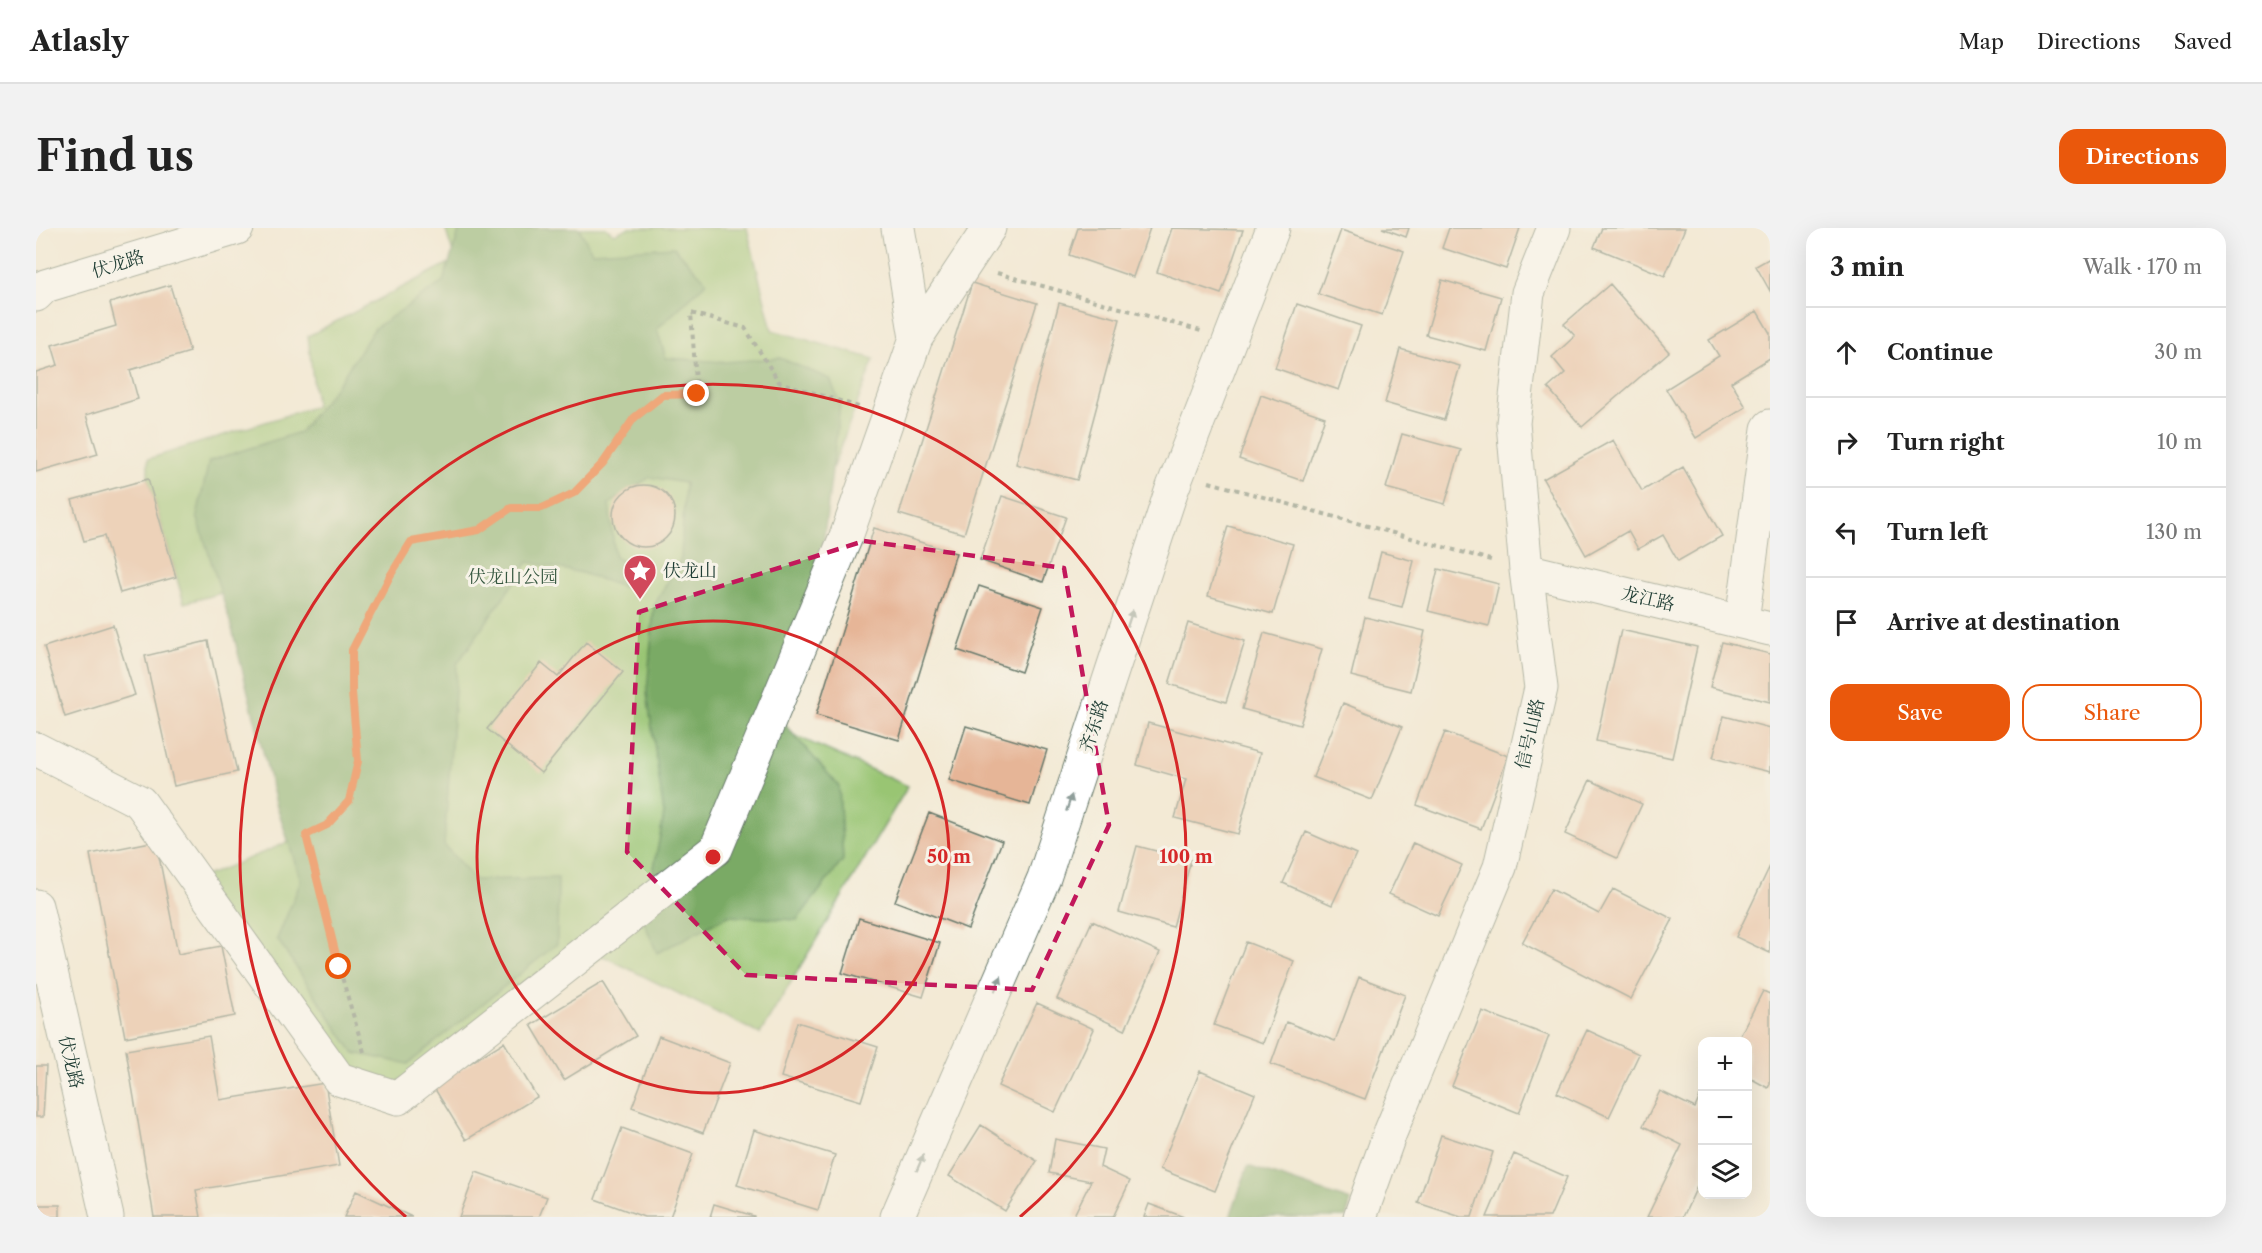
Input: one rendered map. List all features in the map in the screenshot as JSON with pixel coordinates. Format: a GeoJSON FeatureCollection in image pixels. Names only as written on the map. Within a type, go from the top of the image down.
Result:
{"type":"FeatureCollection","features":[{"type":"Feature","properties":{"kind":"street","name":"伏龙路"},"geometry":{"type":"LineString","coordinates":[[36,296],[45,286],[237,228]]}},
{"type":"Feature","properties":{"kind":"street"},"geometry":{"type":"LineString","coordinates":[[898,228],[916,338]]}},
{"type":"Feature","properties":{"kind":"street"},"geometry":{"type":"LineString","coordinates":[[36,749],[140,802],[339,1079],[398,1098],[716,849],[847,534],[916,338],[988,228]]}},
{"type":"Feature","properties":{"kind":"street","name":"齐东路"},"geometry":{"type":"LineString","coordinates":[[897,1217],[1044,879],[1178,474],[1273,228]]}},
{"type":"Feature","properties":{"kind":"street","name":"信号山路"},"geometry":{"type":"LineString","coordinates":[[1360,1217],[1390,1132],[1500,867],[1541,688],[1526,570],[1513,423],[1528,293],[1554,228]]}},
{"type":"Feature","properties":{"kind":"street"},"geometry":{"type":"LineString","coordinates":[[1756,625],[1770,426]]}},
{"type":"Feature","properties":{"kind":"street","name":"龙江路"},"geometry":{"type":"LineString","coordinates":[[1526,570],[1756,625]]}},
{"type":"Feature","properties":{"kind":"street","name":"伏龙路"},"geometry":{"type":"LineString","coordinates":[[36,906],[107,1217]]}},
{"type":"Feature","properties":{"kind":"path"},"geometry":{"type":"LineString","coordinates":[[965,264],[1230,339]]}},
{"type":"Feature","properties":{"kind":"path"},"geometry":{"type":"LineString","coordinates":[[376,1091],[339,967],[306,835],[327,825],[349,801],[358,761],[352,692],[352,650],[390,576],[411,542],[479,530],[511,508],[542,508],[574,493],[603,463],[634,418],[663,395],[697,394],[691,313],[745,328],[779,382],[888,417]]}},
{"type":"Feature","properties":{"kind":"path"},"geometry":{"type":"LineString","coordinates":[[1178,474],[1526,570]]}},
{"type":"Feature","properties":{"kind":"highlighted area"},"geometry":{"type":"Polygon","coordinates":[[[864,541],[1064,568],[1109,825],[1032,990],[746,975],[627,852],[639,612],[864,541]]]}},
{"type":"Feature","properties":{"kind":"green space","name":"伏龙山公园"},"geometry":{"type":"Polygon","coordinates":[[[445,228],[606,228],[614,234],[628,228],[747,228],[772,330],[874,359],[740,711],[908,786],[760,1034],[603,956],[370,1099],[198,879],[306,835],[244,587],[184,603],[148,479],[148,459],[316,406],[308,336],[455,260],[445,228]]]}},
{"type":"Feature","properties":{"kind":"green space","name":"伏龙山公园"},"geometry":{"type":"Polygon","coordinates":[[[460,228],[579,228],[592,252],[674,247],[707,282],[657,329],[666,358],[724,362],[780,358],[830,379],[840,404],[822,554],[770,708],[839,786],[843,860],[797,920],[728,916],[657,953],[644,922],[664,814],[647,693],[654,606],[681,558],[685,483],[650,477],[609,504],[615,557],[638,570],[629,589],[582,573],[528,562],[457,664],[444,845],[475,880],[558,878],[557,944],[408,1064],[354,1053],[277,939],[301,881],[276,803],[231,625],[197,516],[209,461],[300,432],[340,381],[375,328],[443,282],[460,228]]]}},
{"type":"Feature","properties":{"kind":"green space"},"geometry":{"type":"Polygon","coordinates":[[[1248,1166],[1351,1201],[1346,1217],[1230,1217],[1248,1166]]]}},
{"type":"Feature","properties":{"kind":"building"},"geometry":{"type":"Polygon","coordinates":[[[1078,228],[1150,228],[1133,277],[1069,255],[1078,228]]]}},
{"type":"Feature","properties":{"kind":"building"},"geometry":{"type":"Polygon","coordinates":[[[1172,228],[1243,230],[1221,294],[1157,272],[1172,228]]]}},
{"type":"Feature","properties":{"kind":"building"},"geometry":{"type":"Polygon","coordinates":[[[1382,228],[1409,228],[1406,237],[1382,228]]]}},
{"type":"Feature","properties":{"kind":"building"},"geometry":{"type":"Polygon","coordinates":[[[1449,228],[1520,228],[1506,269],[1442,248],[1449,228]]]}},
{"type":"Feature","properties":{"kind":"building"},"geometry":{"type":"Polygon","coordinates":[[[1602,228],[1685,228],[1665,276],[1594,247],[1602,228]]]}},
{"type":"Feature","properties":{"kind":"building"},"geometry":{"type":"Polygon","coordinates":[[[1341,230],[1404,251],[1382,315],[1318,294],[1341,230]]]}},
{"type":"Feature","properties":{"kind":"building"},"geometry":{"type":"Polygon","coordinates":[[[1770,258],[1770,291],[1756,266],[1770,258]]]}},
{"type":"Feature","properties":{"kind":"building"},"geometry":{"type":"Polygon","coordinates":[[[1442,280],[1501,297],[1486,351],[1426,335],[1442,280]]]}},
{"type":"Feature","properties":{"kind":"building"},"geometry":{"type":"Polygon","coordinates":[[[972,283],[1037,303],[964,534],[899,514],[972,283]]]}},
{"type":"Feature","properties":{"kind":"building"},"geometry":{"type":"Polygon","coordinates":[[[1610,284],[1669,352],[1582,427],[1548,388],[1565,373],[1552,357],[1575,336],[1564,324],[1610,284]]]}},
{"type":"Feature","properties":{"kind":"building"},"geometry":{"type":"Polygon","coordinates":[[[170,285],[190,352],[130,370],[138,399],[86,415],[98,454],[36,472],[36,372],[58,365],[52,345],[116,326],[110,303],[170,285]]]}},
{"type":"Feature","properties":{"kind":"building"},"geometry":{"type":"Polygon","coordinates":[[[1059,303],[1120,319],[1077,480],[1016,464],[1059,303]]]}},
{"type":"Feature","properties":{"kind":"building"},"geometry":{"type":"Polygon","coordinates":[[[1297,304],[1361,326],[1339,390],[1275,368],[1297,304]]]}},
{"type":"Feature","properties":{"kind":"building"},"geometry":{"type":"Polygon","coordinates":[[[1757,311],[1770,333],[1770,358],[1731,382],[1746,407],[1696,438],[1666,389],[1719,356],[1709,340],[1757,311]]]}},
{"type":"Feature","properties":{"kind":"building"},"geometry":{"type":"Polygon","coordinates":[[[1400,349],[1460,366],[1444,420],[1385,403],[1400,349]]]}},
{"type":"Feature","properties":{"kind":"building"},"geometry":{"type":"Polygon","coordinates":[[[1261,395],[1325,417],[1303,481],[1239,459],[1261,395]]]}},
{"type":"Feature","properties":{"kind":"building"},"geometry":{"type":"Polygon","coordinates":[[[1402,434],[1461,450],[1445,504],[1386,488],[1402,434]]]}},
{"type":"Feature","properties":{"kind":"building"},"geometry":{"type":"Polygon","coordinates":[[[1613,440],[1642,491],[1683,467],[1722,536],[1678,561],[1663,535],[1638,549],[1628,531],[1586,555],[1543,479],[1613,440]]]}},
{"type":"Feature","properties":{"kind":"building"},"geometry":{"type":"Polygon","coordinates":[[[148,479],[176,577],[120,593],[104,536],[84,541],[72,500],[148,479]]]}},
{"type":"Feature","properties":{"kind":"building"},"geometry":{"type":"Polygon","coordinates":[[[644,485],[656,487],[666,494],[673,504],[675,516],[673,528],[666,538],[656,545],[644,547],[632,545],[622,538],[615,528],[613,516],[615,504],[622,494],[632,487],[644,485]]]}},
{"type":"Feature","properties":{"kind":"building"},"geometry":{"type":"Polygon","coordinates":[[[1002,496],[1066,517],[1043,582],[980,560],[1002,496]]]}},
{"type":"Feature","properties":{"kind":"building"},"geometry":{"type":"Polygon","coordinates":[[[1228,526],[1293,544],[1273,614],[1208,596],[1228,526]]]}},
{"type":"Feature","properties":{"kind":"building"},"geometry":{"type":"Polygon","coordinates":[[[874,528],[956,553],[899,740],[816,715],[874,528]]]}},
{"type":"Feature","properties":{"kind":"building"},"geometry":{"type":"Polygon","coordinates":[[[1381,552],[1414,561],[1402,607],[1369,599],[1381,552]]]}},
{"type":"Feature","properties":{"kind":"building"},"geometry":{"type":"Polygon","coordinates":[[[1438,569],[1499,584],[1489,626],[1428,611],[1438,569]]]}},
{"type":"Feature","properties":{"kind":"building"},"geometry":{"type":"Polygon","coordinates":[[[979,586],[1043,607],[1021,672],[957,650],[979,586]]]}},
{"type":"Feature","properties":{"kind":"building"},"geometry":{"type":"Polygon","coordinates":[[[1365,617],[1425,631],[1411,691],[1351,676],[1365,617]]]}},
{"type":"Feature","properties":{"kind":"building"},"geometry":{"type":"Polygon","coordinates":[[[1188,623],[1245,641],[1226,702],[1169,684],[1188,623]]]}},
{"type":"Feature","properties":{"kind":"building"},"geometry":{"type":"Polygon","coordinates":[[[113,625],[135,695],[65,717],[44,647],[113,625]]]}},
{"type":"Feature","properties":{"kind":"building"},"geometry":{"type":"Polygon","coordinates":[[[1621,630],[1697,647],[1672,758],[1596,741],[1621,630]]]}},
{"type":"Feature","properties":{"kind":"building"},"geometry":{"type":"Polygon","coordinates":[[[1264,633],[1322,649],[1300,725],[1242,709],[1264,633]]]}},
{"type":"Feature","properties":{"kind":"building"},"geometry":{"type":"Polygon","coordinates":[[[208,641],[237,772],[174,786],[145,656],[208,641]]]}},
{"type":"Feature","properties":{"kind":"building"},"geometry":{"type":"Polygon","coordinates":[[[586,642],[623,672],[541,773],[487,729],[541,663],[558,677],[586,642]]]}},
{"type":"Feature","properties":{"kind":"building"},"geometry":{"type":"Polygon","coordinates":[[[1722,642],[1770,654],[1770,702],[1710,687],[1722,642]]]}},
{"type":"Feature","properties":{"kind":"building"},"geometry":{"type":"Polygon","coordinates":[[[1343,703],[1402,727],[1372,800],[1313,777],[1343,703]]]}},
{"type":"Feature","properties":{"kind":"building"},"geometry":{"type":"Polygon","coordinates":[[[1724,716],[1770,728],[1770,772],[1713,758],[1724,716]]]}},
{"type":"Feature","properties":{"kind":"building"},"geometry":{"type":"Polygon","coordinates":[[[1148,723],[1260,753],[1238,834],[1175,818],[1186,779],[1137,765],[1148,723]]]}},
{"type":"Feature","properties":{"kind":"building"},"geometry":{"type":"Polygon","coordinates":[[[966,726],[1047,750],[1030,805],[949,780],[966,726]]]}},
{"type":"Feature","properties":{"kind":"building"},"geometry":{"type":"Polygon","coordinates":[[[1445,732],[1508,756],[1481,829],[1417,805],[1445,732]]]}},
{"type":"Feature","properties":{"kind":"building"},"geometry":{"type":"Polygon","coordinates":[[[1590,780],[1642,804],[1617,858],[1565,834],[1590,780]]]}},
{"type":"Feature","properties":{"kind":"building"},"geometry":{"type":"Polygon","coordinates":[[[929,813],[1002,841],[968,929],[895,901],[929,813]]]}},
{"type":"Feature","properties":{"kind":"building"},"geometry":{"type":"Polygon","coordinates":[[[1306,832],[1356,854],[1332,905],[1283,883],[1306,832]]]}},
{"type":"Feature","properties":{"kind":"building"},"geometry":{"type":"Polygon","coordinates":[[[156,841],[178,954],[221,946],[235,1016],[125,1037],[90,854],[156,841]]]}},
{"type":"Feature","properties":{"kind":"building"},"geometry":{"type":"Polygon","coordinates":[[[1413,843],[1462,865],[1438,916],[1389,894],[1413,843]]]}},
{"type":"Feature","properties":{"kind":"building"},"geometry":{"type":"Polygon","coordinates":[[[1137,846],[1191,860],[1173,927],[1119,912],[1137,846]]]}},
{"type":"Feature","properties":{"kind":"building"},"geometry":{"type":"Polygon","coordinates":[[[1770,866],[1770,953],[1736,937],[1770,866]]]}},
{"type":"Feature","properties":{"kind":"building"},"geometry":{"type":"Polygon","coordinates":[[[1551,889],[1599,914],[1613,889],[1673,919],[1631,999],[1522,943],[1551,889]]]}},
{"type":"Feature","properties":{"kind":"building"},"geometry":{"type":"Polygon","coordinates":[[[859,918],[940,943],[923,997],[842,973],[859,918]]]}},
{"type":"Feature","properties":{"kind":"building"},"geometry":{"type":"Polygon","coordinates":[[[1092,921],[1160,952],[1125,1030],[1057,999],[1092,921]]]}},
{"type":"Feature","properties":{"kind":"building"},"geometry":{"type":"Polygon","coordinates":[[[1246,942],[1294,961],[1263,1043],[1214,1025],[1246,942]]]}},
{"type":"Feature","properties":{"kind":"building"},"geometry":{"type":"Polygon","coordinates":[[[1359,977],[1405,995],[1365,1099],[1271,1064],[1286,1022],[1335,1041],[1359,977]]]}},
{"type":"Feature","properties":{"kind":"building"},"geometry":{"type":"Polygon","coordinates":[[[603,982],[636,1036],[564,1080],[531,1025],[603,982]]]}},
{"type":"Feature","properties":{"kind":"building"},"geometry":{"type":"Polygon","coordinates":[[[1763,991],[1770,994],[1770,1084],[1768,1088],[1752,1079],[1752,1037],[1740,1037],[1763,991]]]}},
{"type":"Feature","properties":{"kind":"building"},"geometry":{"type":"Polygon","coordinates":[[[1037,1003],[1094,1029],[1055,1112],[998,1086],[1037,1003]]]}},
{"type":"Feature","properties":{"kind":"building"},"geometry":{"type":"Polygon","coordinates":[[[1482,1011],[1549,1036],[1519,1113],[1452,1086],[1482,1011]]]}},
{"type":"Feature","properties":{"kind":"building"},"geometry":{"type":"Polygon","coordinates":[[[797,1022],[878,1047],[861,1101],[781,1077],[797,1022]]]}},
{"type":"Feature","properties":{"kind":"building"},"geometry":{"type":"Polygon","coordinates":[[[1587,1030],[1639,1054],[1609,1117],[1557,1093],[1587,1030]]]}},
{"type":"Feature","properties":{"kind":"building"},"geometry":{"type":"Polygon","coordinates":[[[209,1036],[220,1100],[325,1083],[339,1166],[196,1190],[201,1217],[154,1217],[126,1050],[209,1036]]]}},
{"type":"Feature","properties":{"kind":"building"},"geometry":{"type":"Polygon","coordinates":[[[659,1036],[730,1063],[703,1133],[632,1107],[659,1036]]]}},
{"type":"Feature","properties":{"kind":"building"},"geometry":{"type":"Polygon","coordinates":[[[504,1042],[537,1097],[466,1140],[433,1086],[504,1042]]]}},
{"type":"Feature","properties":{"kind":"building"},"geometry":{"type":"Polygon","coordinates":[[[36,1066],[46,1066],[43,1117],[36,1117],[36,1066]]]}},
{"type":"Feature","properties":{"kind":"building"},"geometry":{"type":"Polygon","coordinates":[[[1200,1071],[1255,1094],[1215,1191],[1160,1169],[1200,1071]]]}},
{"type":"Feature","properties":{"kind":"building"},"geometry":{"type":"Polygon","coordinates":[[[1660,1091],[1695,1108],[1698,1101],[1698,1185],[1683,1217],[1647,1217],[1682,1145],[1643,1126],[1660,1091]]]}},
{"type":"Feature","properties":{"kind":"building"},"geometry":{"type":"Polygon","coordinates":[[[981,1125],[1037,1161],[1005,1211],[949,1176],[981,1125]]]}},
{"type":"Feature","properties":{"kind":"building"},"geometry":{"type":"Polygon","coordinates":[[[622,1128],[693,1154],[670,1217],[644,1217],[595,1199],[622,1128]]]}},
{"type":"Feature","properties":{"kind":"building"},"geometry":{"type":"Polygon","coordinates":[[[754,1130],[835,1155],[818,1210],[737,1185],[754,1130]]]}},
{"type":"Feature","properties":{"kind":"building"},"geometry":{"type":"Polygon","coordinates":[[[1441,1135],[1493,1152],[1472,1217],[1461,1217],[1418,1203],[1441,1135]]]}},
{"type":"Feature","properties":{"kind":"building"},"geometry":{"type":"Polygon","coordinates":[[[1055,1139],[1104,1149],[1100,1167],[1130,1181],[1113,1217],[1073,1217],[1091,1181],[1049,1173],[1055,1139]]]}},
{"type":"Feature","properties":{"kind":"building"},"geometry":{"type":"Polygon","coordinates":[[[1514,1154],[1567,1177],[1550,1217],[1487,1217],[1514,1154]]]}},
{"type":"Feature","properties":{"kind":"building"},"geometry":{"type":"Polygon","coordinates":[[[476,1172],[547,1197],[539,1217],[459,1217],[476,1172]]]}},
{"type":"Feature","properties":{"kind":"building"},"geometry":{"type":"Polygon","coordinates":[[[356,1191],[412,1217],[344,1217],[356,1191]]]}},
{"type":"Feature","properties":{"kind":"building"},"geometry":{"type":"Polygon","coordinates":[[[714,1204],[754,1216],[754,1217],[710,1217],[714,1204]]]}},
{"type":"Feature","properties":{"kind":"building"},"geometry":{"type":"Polygon","coordinates":[[[1149,1204],[1184,1217],[1144,1217],[1149,1204]]]}},
{"type":"Feature","properties":{"kind":"building"},"geometry":{"type":"Polygon","coordinates":[[[36,1205],[60,1205],[60,1217],[36,1217],[36,1205]]]}},
{"type":"Feature","properties":{"kind":"place","name":"伏龙山"},"geometry":{"type":"Point","coordinates":[640,600]}},
{"type":"Feature","properties":{"kind":"route"},"geometry":{"type":"LineString","coordinates":[[339,967],[306,835],[327,825],[349,801],[358,761],[352,692],[352,650],[390,576],[411,542],[446,538],[479,530],[511,508],[542,508],[574,493],[603,463],[634,418],[663,395],[697,394]]}}]}
